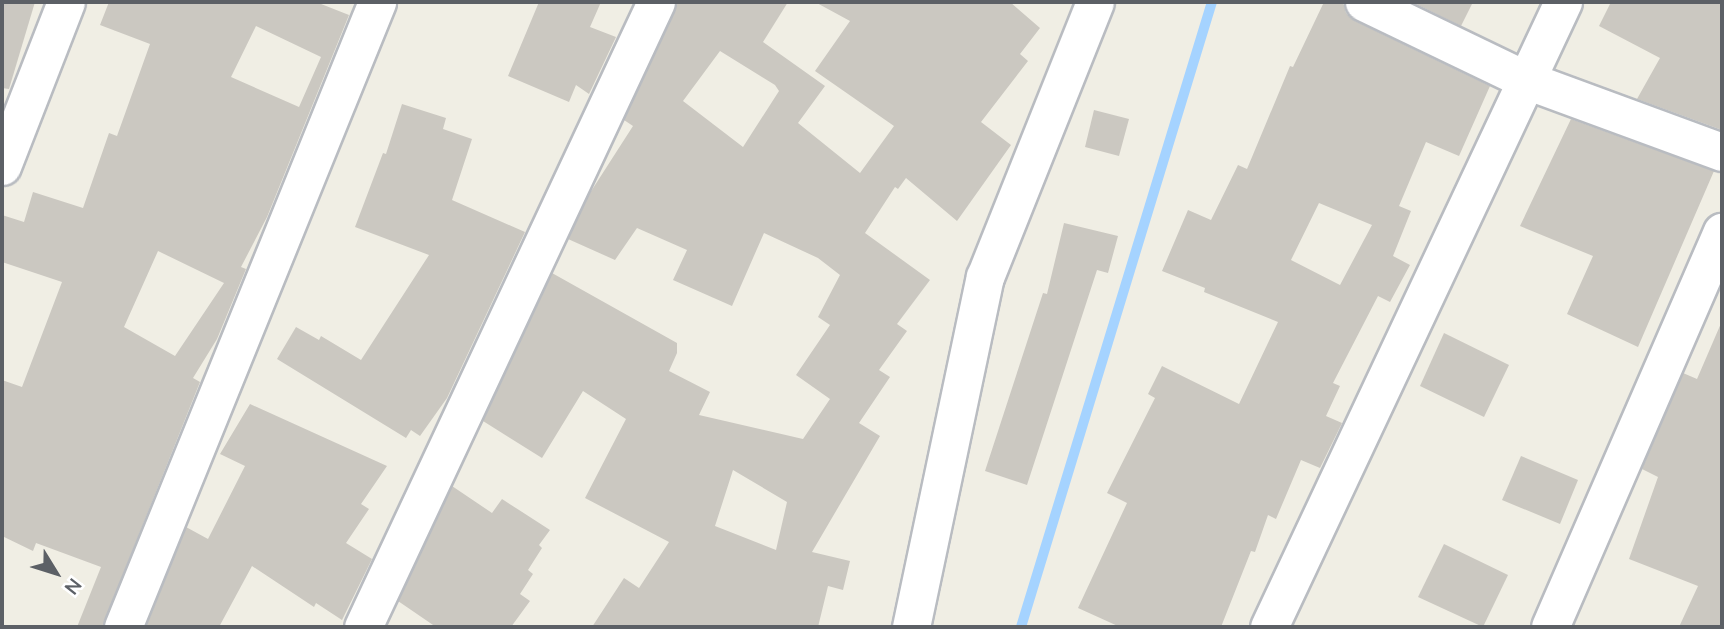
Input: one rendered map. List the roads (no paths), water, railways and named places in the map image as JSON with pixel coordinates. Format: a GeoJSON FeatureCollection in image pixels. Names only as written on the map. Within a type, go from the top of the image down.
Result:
{"type":"FeatureCollection","features":[{"type":"Feature","properties":{"kind":"street"},"geometry":{"type":"LineString","coordinates":[[2,166],[66,2]]}},
{"type":"Feature","properties":{"kind":"street"},"geometry":{"type":"LineString","coordinates":[[123,627],[377,2]]}},
{"type":"Feature","properties":{"kind":"street"},"geometry":{"type":"LineString","coordinates":[[363,627],[656,2]]}},
{"type":"Feature","properties":{"kind":"street"},"geometry":{"type":"LineString","coordinates":[[911,627],[985,277],[1095,2]]}},
{"type":"Feature","properties":{"kind":"street"},"geometry":{"type":"LineString","coordinates":[[1364,2],[1526,80],[1722,152]]}},
{"type":"Feature","properties":{"kind":"street"},"geometry":{"type":"LineString","coordinates":[[1269,627],[1563,2]]}},
{"type":"Feature","properties":{"kind":"street"},"geometry":{"type":"LineString","coordinates":[[1550,627],[1722,232]]}},
{"type":"Feature","properties":{"kind":"waterway"},"geometry":{"type":"LineString","coordinates":[[1021,627],[1212,2]]}}]}
